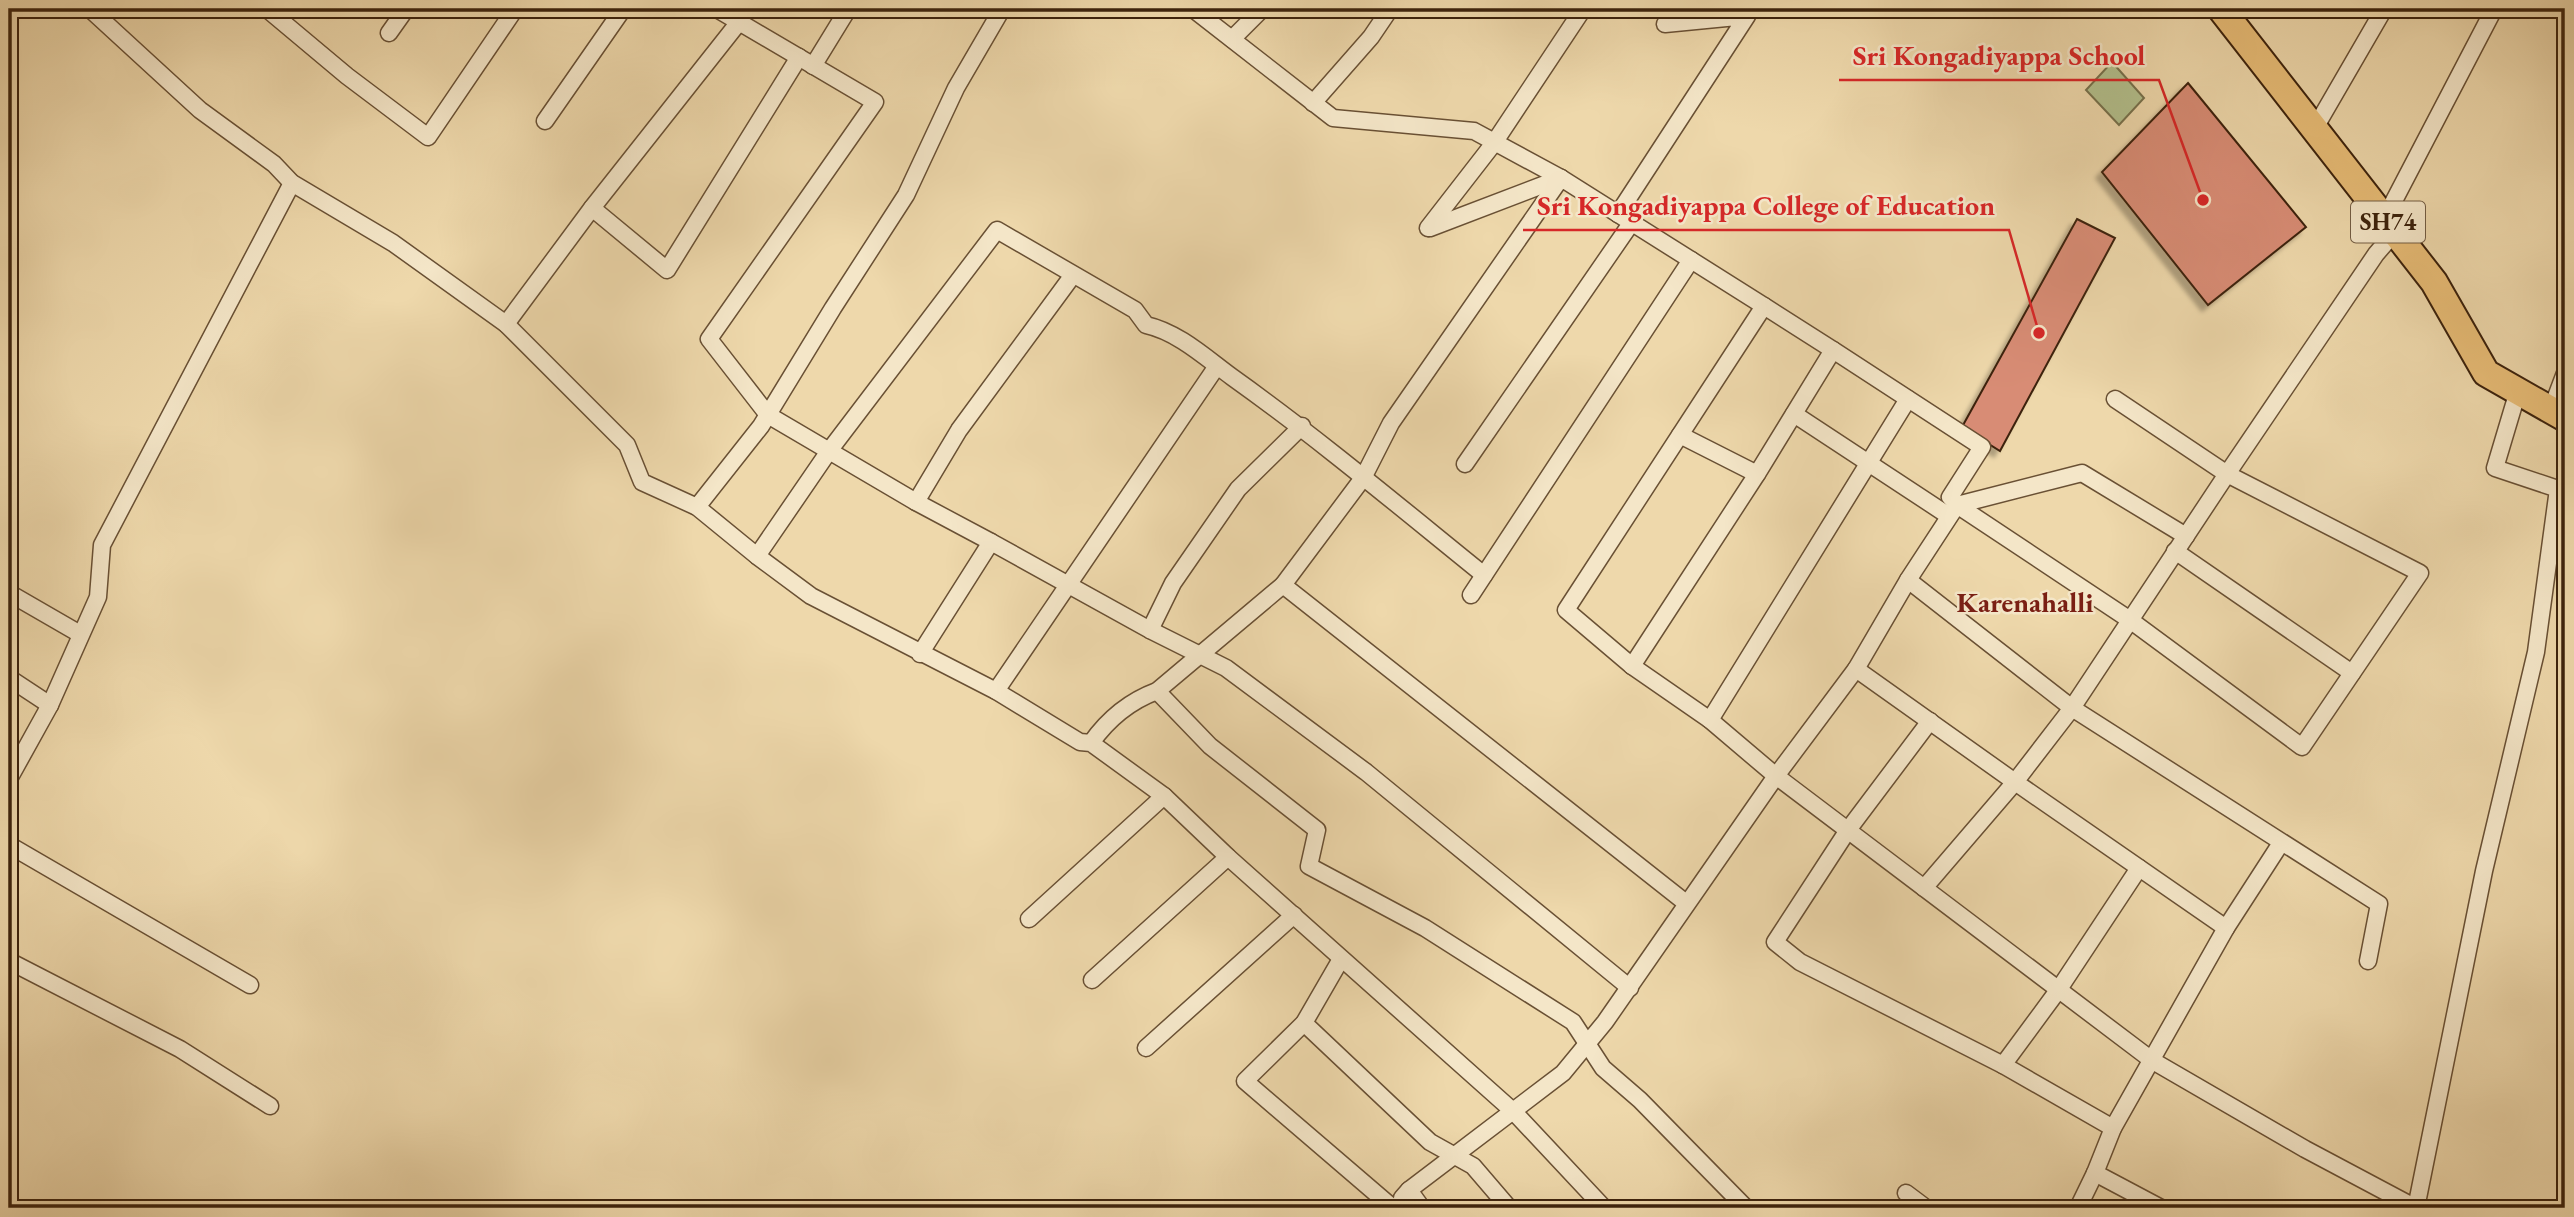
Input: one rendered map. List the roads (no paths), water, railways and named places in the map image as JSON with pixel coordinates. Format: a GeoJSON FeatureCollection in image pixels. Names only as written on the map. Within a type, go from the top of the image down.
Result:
{"type":"FeatureCollection","features":[{"type":"Feature","properties":{"kind":"main road","name":"SH74"},"geometry":{"type":"LineString","coordinates":[[2221,9],[2434,282],[2486,373],[2558,414]]}},
{"type":"Feature","properties":{"kind":"street"},"geometry":{"type":"LineString","coordinates":[[90,9],[200,110],[274,164],[292,183],[393,243],[506,324],[627,445],[642,482],[697,507],[811,596],[996,691],[1080,742],[1091,743],[1164,796],[1227,857],[1514,1112],[1604,1208]]}},
{"type":"Feature","properties":{"kind":"street"},"geometry":{"type":"LineString","coordinates":[[267,9],[285,14],[347,76],[428,137],[515,9]]}},
{"type":"Feature","properties":{"kind":"street"},"geometry":{"type":"LineString","coordinates":[[389,33],[406,9]]}},
{"type":"Feature","properties":{"kind":"street"},"geometry":{"type":"LineString","coordinates":[[545,121],[624,9]]}},
{"type":"Feature","properties":{"kind":"street"},"geometry":{"type":"LineString","coordinates":[[717,9],[742,15],[806,61],[874,102],[709,338],[768,415],[916,502],[1150,630],[1226,668],[1366,772],[1630,988]]}},
{"type":"Feature","properties":{"kind":"street"},"geometry":{"type":"LineString","coordinates":[[592,208],[667,270],[806,61],[848,9]]}},
{"type":"Feature","properties":{"kind":"street"},"geometry":{"type":"LineString","coordinates":[[697,507],[768,415],[906,195],[956,88],[1002,9]]}},
{"type":"Feature","properties":{"kind":"street"},"geometry":{"type":"LineString","coordinates":[[1193,9],[1332,118],[1474,131],[1562,178],[1982,447],[1950,497],[1953,510]]}},
{"type":"Feature","properties":{"kind":"street"},"geometry":{"type":"LineString","coordinates":[[1232,39],[1262,9]]}},
{"type":"Feature","properties":{"kind":"street"},"geometry":{"type":"LineString","coordinates":[[1313,103],[1371,37],[1390,9]]}},
{"type":"Feature","properties":{"kind":"street"},"geometry":{"type":"LineString","coordinates":[[1562,178],[1428,228],[1494,143],[1583,9]]}},
{"type":"Feature","properties":{"kind":"street"},"geometry":{"type":"LineString","coordinates":[[1465,464],[1625,218],[1747,16],[1665,24],[1676,9]]}},
{"type":"Feature","properties":{"kind":"street"},"geometry":{"type":"LineString","coordinates":[[2315,128],[2384,9]]}},
{"type":"Feature","properties":{"kind":"street"},"geometry":{"type":"LineString","coordinates":[[1924,888],[2015,782],[2072,708],[2376,254],[2494,9]]}},
{"type":"Feature","properties":{"kind":"street"},"geometry":{"type":"LineString","coordinates":[[506,324],[742,15]]}},
{"type":"Feature","properties":{"kind":"street"},"geometry":{"type":"LineString","coordinates":[[1091,743],[1105,724],[1139,697],[1157,691],[1283,585],[1363,478],[1391,423],[1562,178]]}},
{"type":"Feature","properties":{"kind":"street"},"geometry":{"type":"LineString","coordinates":[[9,779],[14,758],[50,705],[98,597],[102,545],[292,183]]}},
{"type":"Feature","properties":{"kind":"street"},"geometry":{"type":"LineString","coordinates":[[757,556],[829,451],[997,230],[1135,310],[1146,325],[1163,329],[1302,426],[1484,575]]}},
{"type":"Feature","properties":{"kind":"street"},"geometry":{"type":"LineString","coordinates":[[1471,595],[1691,260]]}},
{"type":"Feature","properties":{"kind":"street"},"geometry":{"type":"LineString","coordinates":[[916,502],[959,430],[1073,275]]}},
{"type":"Feature","properties":{"kind":"street"},"geometry":{"type":"LineString","coordinates":[[1764,306],[1566,610],[1632,666],[1710,720],[1776,776],[2152,1061],[2305,1149],[2416,1208],[2484,871],[2536,652],[2558,489],[2494,468],[2518,391]]}},
{"type":"Feature","properties":{"kind":"street"},"geometry":{"type":"LineString","coordinates":[[1632,666],[1833,351]]}},
{"type":"Feature","properties":{"kind":"street"},"geometry":{"type":"LineString","coordinates":[[996,691],[1217,366]]}},
{"type":"Feature","properties":{"kind":"street"},"geometry":{"type":"LineString","coordinates":[[2558,414],[2565,373]]}},
{"type":"Feature","properties":{"kind":"street"},"geometry":{"type":"LineString","coordinates":[[1710,720],[1908,399]]}},
{"type":"Feature","properties":{"kind":"street"},"geometry":{"type":"LineString","coordinates":[[1794,414],[1868,463],[1953,510],[2130,620],[2302,747],[2420,573],[2227,474],[2116,399]]}},
{"type":"Feature","properties":{"kind":"street"},"geometry":{"type":"LineString","coordinates":[[1150,630],[1173,583],[1238,489],[1302,426]]}},
{"type":"Feature","properties":{"kind":"street"},"geometry":{"type":"LineString","coordinates":[[1680,435],[1757,474]]}},
{"type":"Feature","properties":{"kind":"street"},"geometry":{"type":"LineString","coordinates":[[1341,959],[1304,1023],[1245,1081],[1393,1208],[1409,1190],[1563,1073],[1587,1044],[1630,988],[1776,776],[1856,669],[1953,510],[2082,473],[2186,536]]}},
{"type":"Feature","properties":{"kind":"street"},"geometry":{"type":"LineString","coordinates":[[920,654],[991,542]]}},
{"type":"Feature","properties":{"kind":"street"},"geometry":{"type":"LineString","coordinates":[[2175,551],[2352,673]]}},
{"type":"Feature","properties":{"kind":"street"},"geometry":{"type":"LineString","coordinates":[[1908,580],[2072,708],[2379,904],[2368,961]]}},
{"type":"Feature","properties":{"kind":"street"},"geometry":{"type":"LineString","coordinates":[[1283,585],[1686,903]]}},
{"type":"Feature","properties":{"kind":"street"},"geometry":{"type":"LineString","coordinates":[[9,593],[80,634]]}},
{"type":"Feature","properties":{"kind":"street"},"geometry":{"type":"LineString","coordinates":[[1856,669],[2226,928]]}},
{"type":"Feature","properties":{"kind":"street"},"geometry":{"type":"LineString","coordinates":[[9,678],[50,705]]}},
{"type":"Feature","properties":{"kind":"street"},"geometry":{"type":"LineString","coordinates":[[1157,691],[1214,750],[1317,830],[1309,866],[1437,935],[1573,1022],[1603,1068],[1640,1100],[1746,1208]]}},
{"type":"Feature","properties":{"kind":"street"},"geometry":{"type":"LineString","coordinates":[[1930,721],[1848,830],[1775,942],[1800,961],[2003,1065],[2113,1128]]}},
{"type":"Feature","properties":{"kind":"street"},"geometry":{"type":"LineString","coordinates":[[1029,919],[1164,796]]}},
{"type":"Feature","properties":{"kind":"street"},"geometry":{"type":"LineString","coordinates":[[2078,1208],[2113,1128],[2226,928],[2281,843]]}},
{"type":"Feature","properties":{"kind":"street"},"geometry":{"type":"LineString","coordinates":[[9,845],[250,985]]}},
{"type":"Feature","properties":{"kind":"street"},"geometry":{"type":"LineString","coordinates":[[1091,980],[1227,857]]}},
{"type":"Feature","properties":{"kind":"street"},"geometry":{"type":"LineString","coordinates":[[2003,1065],[2059,989],[2139,868]]}},
{"type":"Feature","properties":{"kind":"street"},"geometry":{"type":"LineString","coordinates":[[1146,1048],[1294,915]]}},
{"type":"Feature","properties":{"kind":"street"},"geometry":{"type":"LineString","coordinates":[[9,961],[180,1049],[270,1106]]}},
{"type":"Feature","properties":{"kind":"street"},"geometry":{"type":"LineString","coordinates":[[1304,1023],[1430,1142],[1472,1166],[1509,1208]]}},
{"type":"Feature","properties":{"kind":"street"},"geometry":{"type":"LineString","coordinates":[[2095,1173],[2161,1208]]}},
{"type":"Feature","properties":{"kind":"street"},"geometry":{"type":"LineString","coordinates":[[1409,1190],[1422,1208]]}},
{"type":"Feature","properties":{"kind":"street"},"geometry":{"type":"LineString","coordinates":[[1906,1193],[1926,1208]]}},
{"type":"Feature","properties":{"kind":"place","name":"Sri Kongadiyappa School"},"geometry":{"type":"Point","coordinates":[2203,200]}},
{"type":"Feature","properties":{"kind":"place","name":"Sri Kongadiyappa College of Education"},"geometry":{"type":"Point","coordinates":[2039,333]}},
{"type":"Feature","properties":{"kind":"district","name":"Karenahalli"},"geometry":{"type":"Point","coordinates":[2025,602]}}]}
